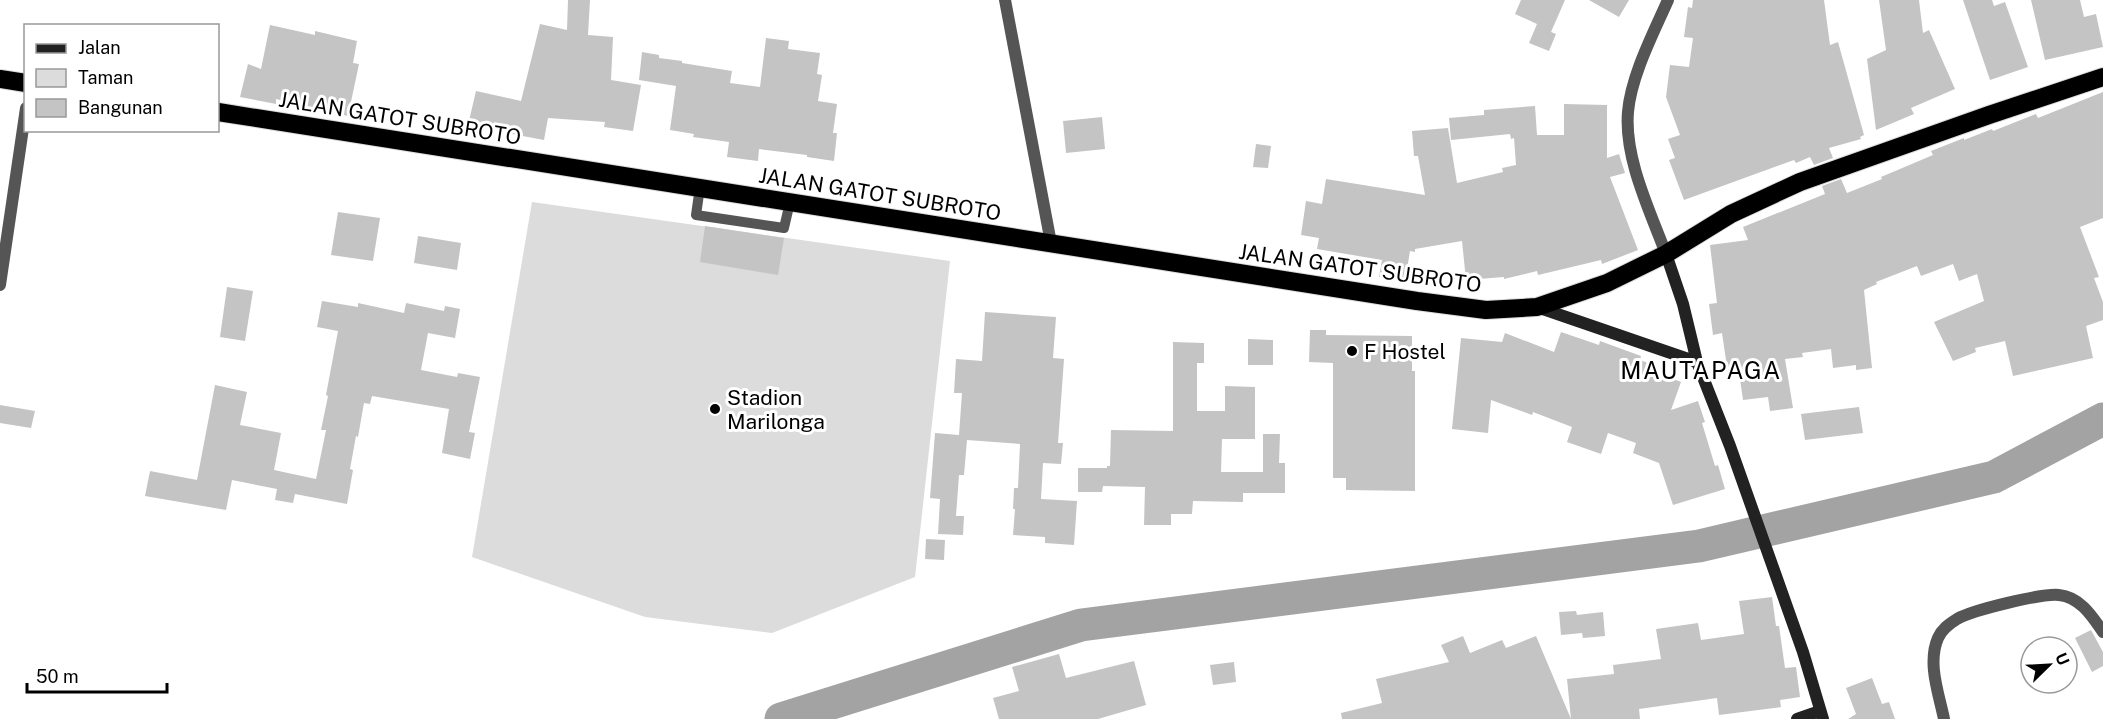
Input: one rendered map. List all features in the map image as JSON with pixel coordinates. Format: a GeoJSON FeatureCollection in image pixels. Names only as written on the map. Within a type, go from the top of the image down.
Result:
{"type":"FeatureCollection","features":[{"type":"Feature","properties":{"kind":"highway","name":"JALAN GATOT SUBROTO"},"geometry":{"type":"LineString","coordinates":[[219,112],[1486,310],[1537,307],[1607,283],[1666,254],[1731,214],[1800,182],[2103,76]]}},
{"type":"Feature","properties":{"kind":"highway"},"geometry":{"type":"LineString","coordinates":[[0,79],[24,83]]}},
{"type":"Feature","properties":{"kind":"street"},"geometry":{"type":"LineString","coordinates":[[1005,0],[1051,243]]}},
{"type":"Feature","properties":{"kind":"street"},"geometry":{"type":"LineString","coordinates":[[1668,0],[1634,83],[1628,111],[1628,136],[1635,168],[1683,304],[1697,362],[1730,446],[1778,588],[1803,652],[1821,715],[1797,719]]}},
{"type":"Feature","properties":{"kind":"street"},"geometry":{"type":"LineString","coordinates":[[0,285],[24,122]]}},
{"type":"Feature","properties":{"kind":"street"},"geometry":{"type":"LineString","coordinates":[[1537,307],[1697,362]]}},
{"type":"Feature","properties":{"kind":"street"},"geometry":{"type":"LineString","coordinates":[[1944,719],[1935,680],[1935,652],[1938,639],[1945,628],[1958,618],[1977,611],[2044,596],[2060,595],[2075,600],[2089,612],[2103,632]]}},
{"type":"Feature","properties":{"kind":"lane"},"geometry":{"type":"LineString","coordinates":[[700,188],[696,215],[784,228],[790,202]]}},
{"type":"Feature","properties":{"kind":"green space","name":"Stadion Marilonga"},"geometry":{"type":"Polygon","coordinates":[[[532,202],[950,261],[915,577],[772,633],[645,617],[472,557],[532,202]]]}},
{"type":"Feature","properties":{"kind":"building"},"geometry":{"type":"Polygon","coordinates":[[[568,0],[590,0],[588,35],[613,37],[611,80],[641,85],[633,131],[604,127],[605,122],[548,118],[544,140],[507,133],[507,129],[469,121],[476,91],[521,101],[540,24],[567,30],[568,0]]]}},
{"type":"Feature","properties":{"kind":"building"},"geometry":{"type":"Polygon","coordinates":[[[1521,0],[1565,0],[1551,32],[1556,34],[1549,51],[1529,43],[1537,24],[1515,14],[1521,0]]]}},
{"type":"Feature","properties":{"kind":"building"},"geometry":{"type":"Polygon","coordinates":[[[1589,0],[1629,0],[1619,17],[1589,0]]]}},
{"type":"Feature","properties":{"kind":"building"},"geometry":{"type":"Polygon","coordinates":[[[1693,0],[1824,0],[1830,45],[1838,42],[1864,135],[1860,137],[1861,139],[1829,148],[1833,158],[1814,165],[1810,157],[1796,163],[1794,160],[1684,200],[1669,160],[1675,158],[1668,139],[1680,135],[1666,97],[1670,65],[1689,67],[1693,38],[1684,37],[1688,7],[1692,8],[1693,0]]]}},
{"type":"Feature","properties":{"kind":"building"},"geometry":{"type":"Polygon","coordinates":[[[1879,0],[1919,0],[1923,33],[1929,30],[1955,89],[1911,108],[1914,114],[1876,130],[1867,59],[1886,50],[1879,0]]]}},
{"type":"Feature","properties":{"kind":"building"},"geometry":{"type":"Polygon","coordinates":[[[1963,0],[1992,0],[1994,6],[2005,2],[2028,67],[1990,80],[1963,0]]]}},
{"type":"Feature","properties":{"kind":"building"},"geometry":{"type":"Polygon","coordinates":[[[2031,0],[2080,0],[2084,17],[2096,14],[2103,47],[2045,60],[2031,0]]]}},
{"type":"Feature","properties":{"kind":"building"},"geometry":{"type":"Polygon","coordinates":[[[270,25],[315,35],[315,31],[357,41],[353,63],[359,64],[348,116],[276,99],[276,104],[240,97],[248,64],[261,69],[270,25]]]}},
{"type":"Feature","properties":{"kind":"building"},"geometry":{"type":"Polygon","coordinates":[[[766,38],[789,41],[788,49],[820,53],[817,74],[822,75],[818,101],[837,104],[833,133],[837,133],[834,161],[759,149],[758,161],[727,157],[729,142],[693,137],[694,134],[670,130],[676,86],[639,80],[642,52],[659,55],[659,58],[682,61],[682,63],[732,71],[730,83],[760,87],[766,38]]]}},
{"type":"Feature","properties":{"kind":"building"},"geometry":{"type":"Polygon","coordinates":[[[2103,92],[2103,218],[2080,227],[2099,277],[2094,278],[2103,302],[2103,320],[2086,326],[2093,358],[2013,376],[2005,341],[1975,348],[1976,352],[1953,361],[1934,322],[1984,301],[1977,274],[1959,281],[1953,264],[1921,276],[1917,266],[1876,282],[1877,284],[1864,290],[1872,368],[1856,370],[1856,365],[1833,368],[1831,349],[1802,353],[1803,357],[1785,359],[1793,408],[1770,411],[1768,397],[1743,400],[1738,365],[1727,367],[1722,333],[1713,335],[1709,304],[1717,303],[1710,245],[1748,240],[1743,227],[1825,194],[1822,186],[1841,179],[1847,193],[1933,155],[1931,151],[2036,114],[2038,118],[2103,92]]]}},
{"type":"Feature","properties":{"kind":"building"},"geometry":{"type":"Polygon","coordinates":[[[1564,104],[1607,105],[1607,158],[1619,154],[1625,173],[1610,177],[1638,250],[1602,264],[1601,260],[1538,275],[1537,271],[1504,279],[1504,277],[1466,280],[1462,241],[1415,249],[1415,252],[1410,251],[1405,281],[1379,277],[1382,260],[1317,249],[1319,238],[1301,235],[1306,201],[1322,204],[1326,179],[1425,195],[1418,156],[1414,156],[1412,131],[1448,128],[1457,183],[1503,172],[1502,168],[1516,165],[1514,138],[1511,139],[1510,134],[1451,140],[1449,118],[1484,115],[1484,110],[1535,106],[1537,135],[1564,135],[1564,104]]]}},
{"type":"Feature","properties":{"kind":"building"},"geometry":{"type":"Polygon","coordinates":[[[1102,117],[1105,149],[1066,153],[1063,121],[1102,117]]]}},
{"type":"Feature","properties":{"kind":"building"},"geometry":{"type":"Polygon","coordinates":[[[1256,144],[1271,146],[1268,168],[1253,167],[1256,144]]]}},
{"type":"Feature","properties":{"kind":"building"},"geometry":{"type":"Polygon","coordinates":[[[338,212],[380,218],[373,261],[331,255],[338,212]]]}},
{"type":"Feature","properties":{"kind":"building"},"geometry":{"type":"Polygon","coordinates":[[[705,226],[784,238],[778,275],[700,262],[705,226]]]}},
{"type":"Feature","properties":{"kind":"building"},"geometry":{"type":"Polygon","coordinates":[[[418,236],[461,243],[457,270],[414,263],[418,236]]]}},
{"type":"Feature","properties":{"kind":"building"},"geometry":{"type":"Polygon","coordinates":[[[227,287],[253,291],[245,341],[220,337],[227,287]]]}},
{"type":"Feature","properties":{"kind":"building"},"geometry":{"type":"Polygon","coordinates":[[[322,301],[358,307],[358,303],[404,313],[406,303],[444,311],[445,306],[460,309],[455,338],[428,333],[421,370],[457,377],[458,373],[480,377],[469,432],[475,433],[470,459],[442,453],[449,409],[372,396],[370,404],[364,403],[358,437],[356,436],[347,504],[295,494],[293,503],[275,500],[277,489],[232,480],[226,510],[145,496],[150,471],[197,480],[215,385],[247,392],[240,425],[281,433],[274,470],[316,479],[326,430],[321,430],[338,331],[317,327],[322,301]]]}},
{"type":"Feature","properties":{"kind":"building"},"geometry":{"type":"Polygon","coordinates":[[[985,312],[1056,317],[1053,358],[1064,359],[1058,443],[1063,443],[1061,464],[1043,463],[1041,499],[1077,501],[1074,545],[1045,543],[1045,537],[1013,535],[1014,488],[1018,488],[1020,444],[967,440],[964,475],[959,475],[956,516],[964,516],[963,535],[938,534],[940,499],[930,498],[935,433],[959,435],[962,393],[954,393],[956,359],[982,361],[985,312]]]}},
{"type":"Feature","properties":{"kind":"building"},"geometry":{"type":"Polygon","coordinates":[[[1310,330],[1326,330],[1326,335],[1412,336],[1412,371],[1415,371],[1415,491],[1346,490],[1346,478],[1333,478],[1333,363],[1309,362],[1310,330]]]}},
{"type":"Feature","properties":{"kind":"building"},"geometry":{"type":"Polygon","coordinates":[[[1561,332],[1599,345],[1600,341],[1641,356],[1640,360],[1654,365],[1652,371],[1681,382],[1671,410],[1698,401],[1715,466],[1718,465],[1725,489],[1673,505],[1659,463],[1633,453],[1636,443],[1608,433],[1601,454],[1567,442],[1572,427],[1533,412],[1532,415],[1491,400],[1488,433],[1452,429],[1461,338],[1502,342],[1505,333],[1554,352],[1561,332]]]}},
{"type":"Feature","properties":{"kind":"building"},"geometry":{"type":"Polygon","coordinates":[[[1248,339],[1273,340],[1273,365],[1248,365],[1248,339]]]}},
{"type":"Feature","properties":{"kind":"building"},"geometry":{"type":"Polygon","coordinates":[[[1173,342],[1204,343],[1204,363],[1197,363],[1197,411],[1225,411],[1225,386],[1255,387],[1255,439],[1222,439],[1221,472],[1263,472],[1263,434],[1280,434],[1279,463],[1285,463],[1285,493],[1243,493],[1243,502],[1193,501],[1192,514],[1171,514],[1171,525],[1144,525],[1145,487],[1103,486],[1102,492],[1078,492],[1078,468],[1107,468],[1110,466],[1111,430],[1173,431],[1173,342]]]}},
{"type":"Feature","properties":{"kind":"building"},"geometry":{"type":"Polygon","coordinates":[[[0,405],[35,411],[31,428],[0,423],[0,405]]]}},
{"type":"Feature","properties":{"kind":"building"},"geometry":{"type":"Polygon","coordinates":[[[1859,407],[1863,433],[1805,440],[1801,414],[1859,407]]]}},
{"type":"Feature","properties":{"kind":"building"},"geometry":{"type":"Polygon","coordinates":[[[926,539],[945,540],[944,560],[925,559],[926,539]]]}},
{"type":"Feature","properties":{"kind":"building"},"geometry":{"type":"Polygon","coordinates":[[[1772,597],[1785,668],[1796,667],[1800,697],[1780,700],[1781,707],[1719,715],[1717,698],[1639,709],[1640,719],[1571,719],[1567,679],[1614,674],[1613,665],[1661,659],[1656,629],[1698,623],[1701,640],[1744,634],[1739,601],[1772,597]]]}},
{"type":"Feature","properties":{"kind":"building"},"geometry":{"type":"Polygon","coordinates":[[[1576,611],[1577,615],[1603,612],[1605,636],[1583,638],[1582,633],[1561,635],[1559,612],[1576,611]]]}},
{"type":"Feature","properties":{"kind":"building"},"geometry":{"type":"Polygon","coordinates":[[[2091,630],[2103,652],[2103,666],[2092,672],[2079,646],[2079,636],[2091,630]]]}},
{"type":"Feature","properties":{"kind":"building"},"geometry":{"type":"Polygon","coordinates":[[[1463,636],[1470,653],[1502,640],[1506,648],[1536,636],[1571,719],[1342,719],[1341,713],[1382,703],[1376,679],[1449,662],[1441,645],[1463,636]]]}},
{"type":"Feature","properties":{"kind":"building"},"geometry":{"type":"Polygon","coordinates":[[[1059,654],[1066,678],[1134,661],[1146,705],[1098,719],[999,719],[993,698],[1019,691],[1012,667],[1059,654]]]}},
{"type":"Feature","properties":{"kind":"building"},"geometry":{"type":"Polygon","coordinates":[[[1234,662],[1236,682],[1213,685],[1210,665],[1234,662]]]}},
{"type":"Feature","properties":{"kind":"building"},"geometry":{"type":"Polygon","coordinates":[[[1872,678],[1882,704],[1889,702],[1895,719],[1848,719],[1856,714],[1846,688],[1872,678]]]}},
{"type":"Feature","properties":{"kind":"waterway"},"geometry":{"type":"LineString","coordinates":[[781,719],[1081,625],[1699,546],[1994,477],[2103,419]]}},
{"type":"Feature","properties":{"kind":"place","name":"F Hostel"},"geometry":{"type":"Point","coordinates":[1352,351]}},
{"type":"Feature","properties":{"kind":"place","name":"Stadion Marilonga"},"geometry":{"type":"Point","coordinates":[715,409]}},
{"type":"Feature","properties":{"kind":"district","name":"MAUTAPAGA"},"geometry":{"type":"Point","coordinates":[1701,370]}}]}
